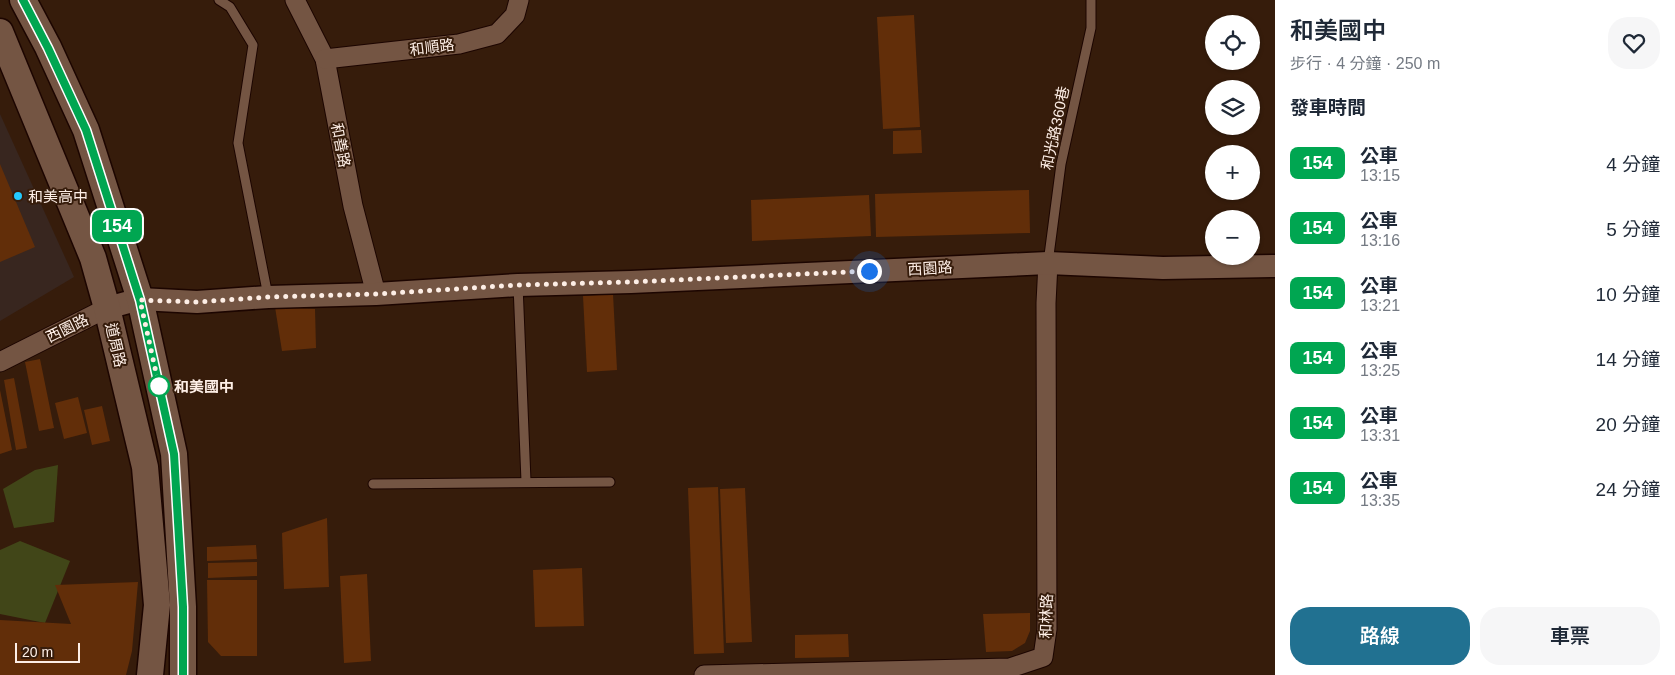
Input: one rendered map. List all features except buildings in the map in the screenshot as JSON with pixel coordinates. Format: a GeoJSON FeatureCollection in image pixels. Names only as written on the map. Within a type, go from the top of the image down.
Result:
{"type":"FeatureCollection","features":[{"type":"Feature","properties":{"kind":"main road"},"geometry":{"type":"LineString","coordinates":[[23,0],[48,48],[86,130],[140,300],[174,454],[183,607],[183,675]]}},
{"type":"Feature","properties":{"kind":"main road","name":"道周路"},"geometry":{"type":"LineString","coordinates":[[0,32],[93,258],[107,308],[145,467],[156,605],[150,675]]}},
{"type":"Feature","properties":{"kind":"street","name":"和善路"},"geometry":{"type":"LineString","coordinates":[[295,0],[325,60],[353,206],[376,294]]}},
{"type":"Feature","properties":{"kind":"street","name":"和順路"},"geometry":{"type":"LineString","coordinates":[[325,60],[459,44],[497,34],[515,15],[519,0]]}},
{"type":"Feature","properties":{"kind":"street","name":"西園路"},"geometry":{"type":"LineString","coordinates":[[0,362],[107,308],[140,300],[197,302],[518,285],[631,282],[1048,263],[1163,268],[1275,266]]}},
{"type":"Feature","properties":{"kind":"street","name":"和林路"},"geometry":{"type":"LineString","coordinates":[[704,675],[1010,668],[1043,657],[1047,629],[1046,303],[1048,263]]}},
{"type":"Feature","properties":{"kind":"lane"},"geometry":{"type":"LineString","coordinates":[[219,0],[230,7],[253,45],[238,144],[268,297]]}},
{"type":"Feature","properties":{"kind":"lane","name":"和光路360巷"},"geometry":{"type":"LineString","coordinates":[[1048,263],[1061,164],[1091,28],[1091,0]]}},
{"type":"Feature","properties":{"kind":"lane"},"geometry":{"type":"LineString","coordinates":[[518,285],[526,482]]}},
{"type":"Feature","properties":{"kind":"lane"},"geometry":{"type":"LineString","coordinates":[[373,484],[610,482]]}},
{"type":"Feature","properties":{"kind":"shaded area","name":"和美高中"},"geometry":{"type":"Polygon","coordinates":[[[0,114],[74,277],[0,321],[0,114]]]}},
{"type":"Feature","properties":{"kind":"green space"},"geometry":{"type":"Polygon","coordinates":[[[58,465],[54,522],[14,528],[3,489],[35,470],[58,465]]]}},
{"type":"Feature","properties":{"kind":"green space"},"geometry":{"type":"Polygon","coordinates":[[[20,541],[70,561],[45,623],[0,614],[0,550],[20,541]]]}},
{"type":"Feature","properties":{"kind":"bus line","name":"154"},"geometry":{"type":"LineString","coordinates":[[23,0],[48,48],[86,130],[140,300],[174,454],[183,607],[183,675]]}},
{"type":"Feature","properties":{"kind":"place","name":"和美高中"},"geometry":{"type":"Point","coordinates":[18,196]}},
{"type":"Feature","properties":{"kind":"place","name":"和美國中"},"geometry":{"type":"Point","coordinates":[159,386]}},
{"type":"Feature","properties":{"kind":"route"},"geometry":{"type":"LineString","coordinates":[[159,386],[140,300],[197,302],[518,285],[631,282],[869,271]]}}]}
